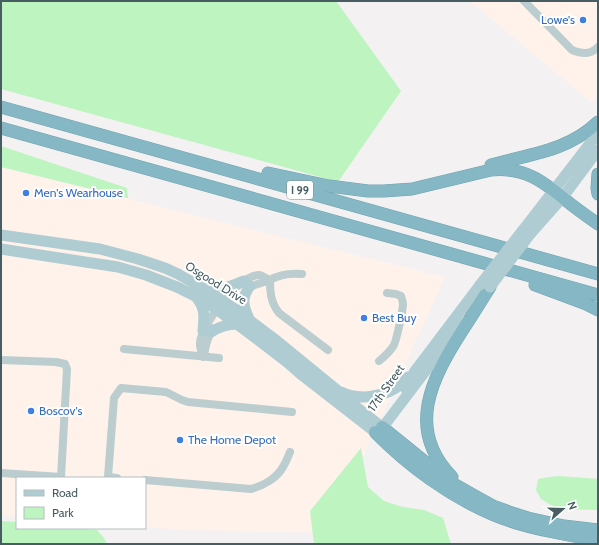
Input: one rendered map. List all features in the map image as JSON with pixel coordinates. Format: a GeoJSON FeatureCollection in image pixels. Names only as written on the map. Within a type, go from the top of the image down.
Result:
{"type":"FeatureCollection","features":[{"type":"Feature","properties":{"kind":"highway","name":"I 99"},"geometry":{"type":"LineString","coordinates":[[1,106],[598,274]]}},
{"type":"Feature","properties":{"kind":"highway"},"geometry":{"type":"LineString","coordinates":[[437,183],[568,143],[598,122]]}},
{"type":"Feature","properties":{"kind":"highway"},"geometry":{"type":"LineString","coordinates":[[75,127],[131,138],[275,175],[329,186],[368,191],[412,189],[490,170],[500,169],[520,172],[545,183],[598,224]]}},
{"type":"Feature","properties":{"kind":"highway","name":"I 99"},"geometry":{"type":"LineString","coordinates":[[1,128],[598,295]]}},
{"type":"Feature","properties":{"kind":"highway"},"geometry":{"type":"LineString","coordinates":[[598,174],[598,194]]}},
{"type":"Feature","properties":{"kind":"highway"},"geometry":{"type":"LineString","coordinates":[[440,251],[543,287],[598,310]]}},
{"type":"Feature","properties":{"kind":"highway"},"geometry":{"type":"LineString","coordinates":[[469,493],[448,473],[437,457],[428,434],[427,410],[431,389],[438,372],[485,286]]}},
{"type":"Feature","properties":{"kind":"highway"},"geometry":{"type":"LineString","coordinates":[[378,428],[450,482],[493,506],[528,518],[564,526],[598,530]]}},
{"type":"Feature","properties":{"kind":"highway"},"geometry":{"type":"LineString","coordinates":[[378,428],[391,448],[423,474],[476,507],[511,522],[536,529],[574,536],[598,538]]}},
{"type":"Feature","properties":{"kind":"main road","name":"17th Street"},"geometry":{"type":"LineString","coordinates":[[558,193],[598,133]]}},
{"type":"Feature","properties":{"kind":"main road","name":"17th Street"},"geometry":{"type":"LineString","coordinates":[[378,428],[527,232],[558,193],[598,150]]}},
{"type":"Feature","properties":{"kind":"main road","name":"Osgood Drive"},"geometry":{"type":"LineString","coordinates":[[1,235],[100,249],[125,255],[165,268],[206,290],[237,324],[303,376],[378,428]]}},
{"type":"Feature","properties":{"kind":"main road","name":"Osgood Drive"},"geometry":{"type":"LineString","coordinates":[[1,249],[118,266],[160,280],[222,307],[250,321],[277,341],[337,390],[378,428]]}},
{"type":"Feature","properties":{"kind":"main road"},"geometry":{"type":"LineString","coordinates":[[206,290],[220,290],[247,284],[247,291],[244,300],[245,311],[250,321]]}},
{"type":"Feature","properties":{"kind":"main road","name":"17th Street"},"geometry":{"type":"LineString","coordinates":[[378,428],[415,371],[485,286]]}},
{"type":"Feature","properties":{"kind":"main road"},"geometry":{"type":"LineString","coordinates":[[195,296],[203,308],[208,334],[227,325],[237,324]]}},
{"type":"Feature","properties":{"kind":"main road"},"geometry":{"type":"LineString","coordinates":[[337,390],[361,397],[375,396],[396,388],[415,371]]}},
{"type":"Feature","properties":{"kind":"lane"},"geometry":{"type":"LineString","coordinates":[[524,1],[572,50],[587,53],[598,47]]}},
{"type":"Feature","properties":{"kind":"lane"},"geometry":{"type":"LineString","coordinates":[[270,280],[282,275],[302,274]]}},
{"type":"Feature","properties":{"kind":"lane"},"geometry":{"type":"LineString","coordinates":[[203,357],[206,350],[208,334],[222,307],[244,288],[252,277],[260,275],[270,280]]}},
{"type":"Feature","properties":{"kind":"lane"},"geometry":{"type":"LineString","coordinates":[[270,280],[271,296],[275,308],[279,313],[328,350]]}},
{"type":"Feature","properties":{"kind":"lane"},"geometry":{"type":"LineString","coordinates":[[379,361],[394,345],[398,333],[403,305],[400,296],[388,293]]}},
{"type":"Feature","properties":{"kind":"lane"},"geometry":{"type":"LineString","coordinates":[[186,355],[208,334]]}},
{"type":"Feature","properties":{"kind":"lane"},"geometry":{"type":"LineString","coordinates":[[124,350],[219,358],[214,352],[208,334]]}},
{"type":"Feature","properties":{"kind":"lane"},"geometry":{"type":"LineString","coordinates":[[200,342],[203,357]]}},
{"type":"Feature","properties":{"kind":"lane"},"geometry":{"type":"LineString","coordinates":[[1,360],[56,362],[65,364],[67,369],[61,477],[1,473]]}},
{"type":"Feature","properties":{"kind":"lane"},"geometry":{"type":"LineString","coordinates":[[108,477],[114,398],[121,388],[166,392],[188,402],[292,412]]}},
{"type":"Feature","properties":{"kind":"lane"},"geometry":{"type":"LineString","coordinates":[[146,480],[251,489],[259,487],[280,472],[290,452]]}},
{"type":"Feature","properties":{"kind":"shaded area"},"geometry":{"type":"Polygon","coordinates":[[[470,1],[598,1],[598,95],[592,103],[470,1]]]}},
{"type":"Feature","properties":{"kind":"shaded area"},"geometry":{"type":"Polygon","coordinates":[[[1,167],[445,277],[328,533],[183,530],[146,527],[146,477],[16,477],[16,517],[1,515],[1,167]]]}},
{"type":"Feature","properties":{"kind":"green space"},"geometry":{"type":"Polygon","coordinates":[[[1,1],[336,1],[401,91],[338,182],[1,89],[1,1]]]}},
{"type":"Feature","properties":{"kind":"green space"},"geometry":{"type":"Polygon","coordinates":[[[1,146],[127,188],[128,198],[1,167],[1,146]]]}},
{"type":"Feature","properties":{"kind":"green space"},"geometry":{"type":"Polygon","coordinates":[[[361,448],[368,487],[384,501],[403,507],[424,510],[443,518],[451,544],[314,544],[310,511],[361,448]]]}},
{"type":"Feature","properties":{"kind":"green space"},"geometry":{"type":"Polygon","coordinates":[[[559,476],[598,479],[598,510],[560,509],[541,499],[536,490],[538,479],[559,476]]]}},
{"type":"Feature","properties":{"kind":"green space"},"geometry":{"type":"Polygon","coordinates":[[[1,521],[16,522],[16,529],[97,530],[107,544],[1,544],[1,521]]]}},
{"type":"Feature","properties":{"kind":"place","name":"Lowe's"},"geometry":{"type":"Point","coordinates":[583,20]}},
{"type":"Feature","properties":{"kind":"place","name":"Men's Wearhouse"},"geometry":{"type":"Point","coordinates":[26,193]}},
{"type":"Feature","properties":{"kind":"place","name":"Best Buy"},"geometry":{"type":"Point","coordinates":[364,318]}},
{"type":"Feature","properties":{"kind":"place","name":"Boscov's"},"geometry":{"type":"Point","coordinates":[31,411]}},
{"type":"Feature","properties":{"kind":"place","name":"The Home Depot"},"geometry":{"type":"Point","coordinates":[180,440]}}]}
